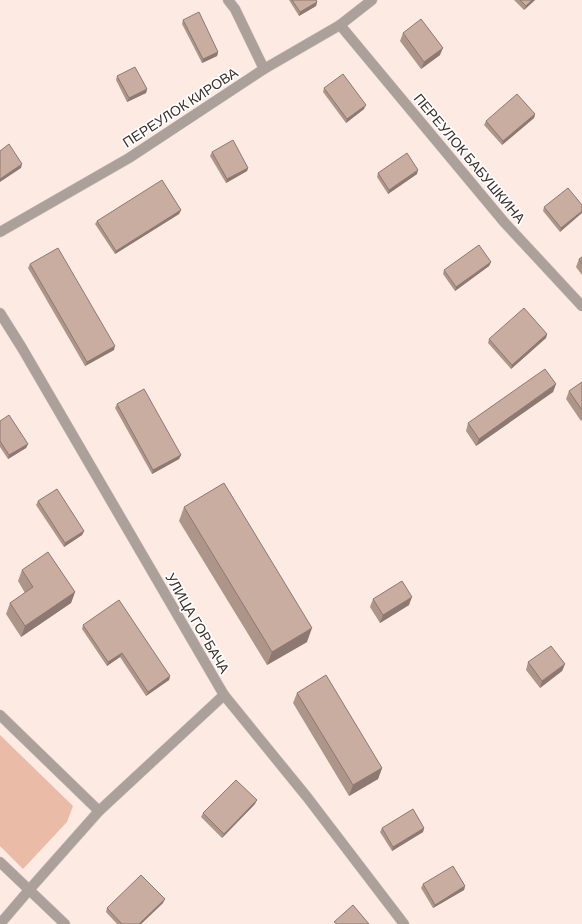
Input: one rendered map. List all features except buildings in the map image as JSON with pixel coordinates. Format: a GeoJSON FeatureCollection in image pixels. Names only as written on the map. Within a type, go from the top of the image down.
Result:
{"type":"FeatureCollection","features":[{"type":"Feature","properties":{"kind":"street"},"geometry":{"type":"LineString","coordinates":[[228,0],[235,9],[264,69]]}},
{"type":"Feature","properties":{"kind":"street","name":"ПЕРЕУЛОК КИРОВА"},"geometry":{"type":"LineString","coordinates":[[0,232],[129,158],[264,69],[340,25],[372,0]]}},
{"type":"Feature","properties":{"kind":"street","name":"ПЕРЕУЛОК БАБУШКИНА"},"geometry":{"type":"LineString","coordinates":[[340,25],[504,222],[582,306]]}},
{"type":"Feature","properties":{"kind":"street","name":"УЛИЦА ГОРБАЧА"},"geometry":{"type":"LineString","coordinates":[[0,313],[224,695],[307,797],[404,924]]}},
{"type":"Feature","properties":{"kind":"street"},"geometry":{"type":"LineString","coordinates":[[0,924],[28,890],[99,812],[224,695]]}},
{"type":"Feature","properties":{"kind":"street"},"geometry":{"type":"LineString","coordinates":[[0,715],[99,812]]}},
{"type":"Feature","properties":{"kind":"street"},"geometry":{"type":"LineString","coordinates":[[0,862],[65,924]]}},
{"type":"Feature","properties":{"kind":"shaded area"},"geometry":{"type":"Polygon","coordinates":[[[0,735],[73,806],[67,822],[23,869],[0,846],[0,735]]]}}]}
